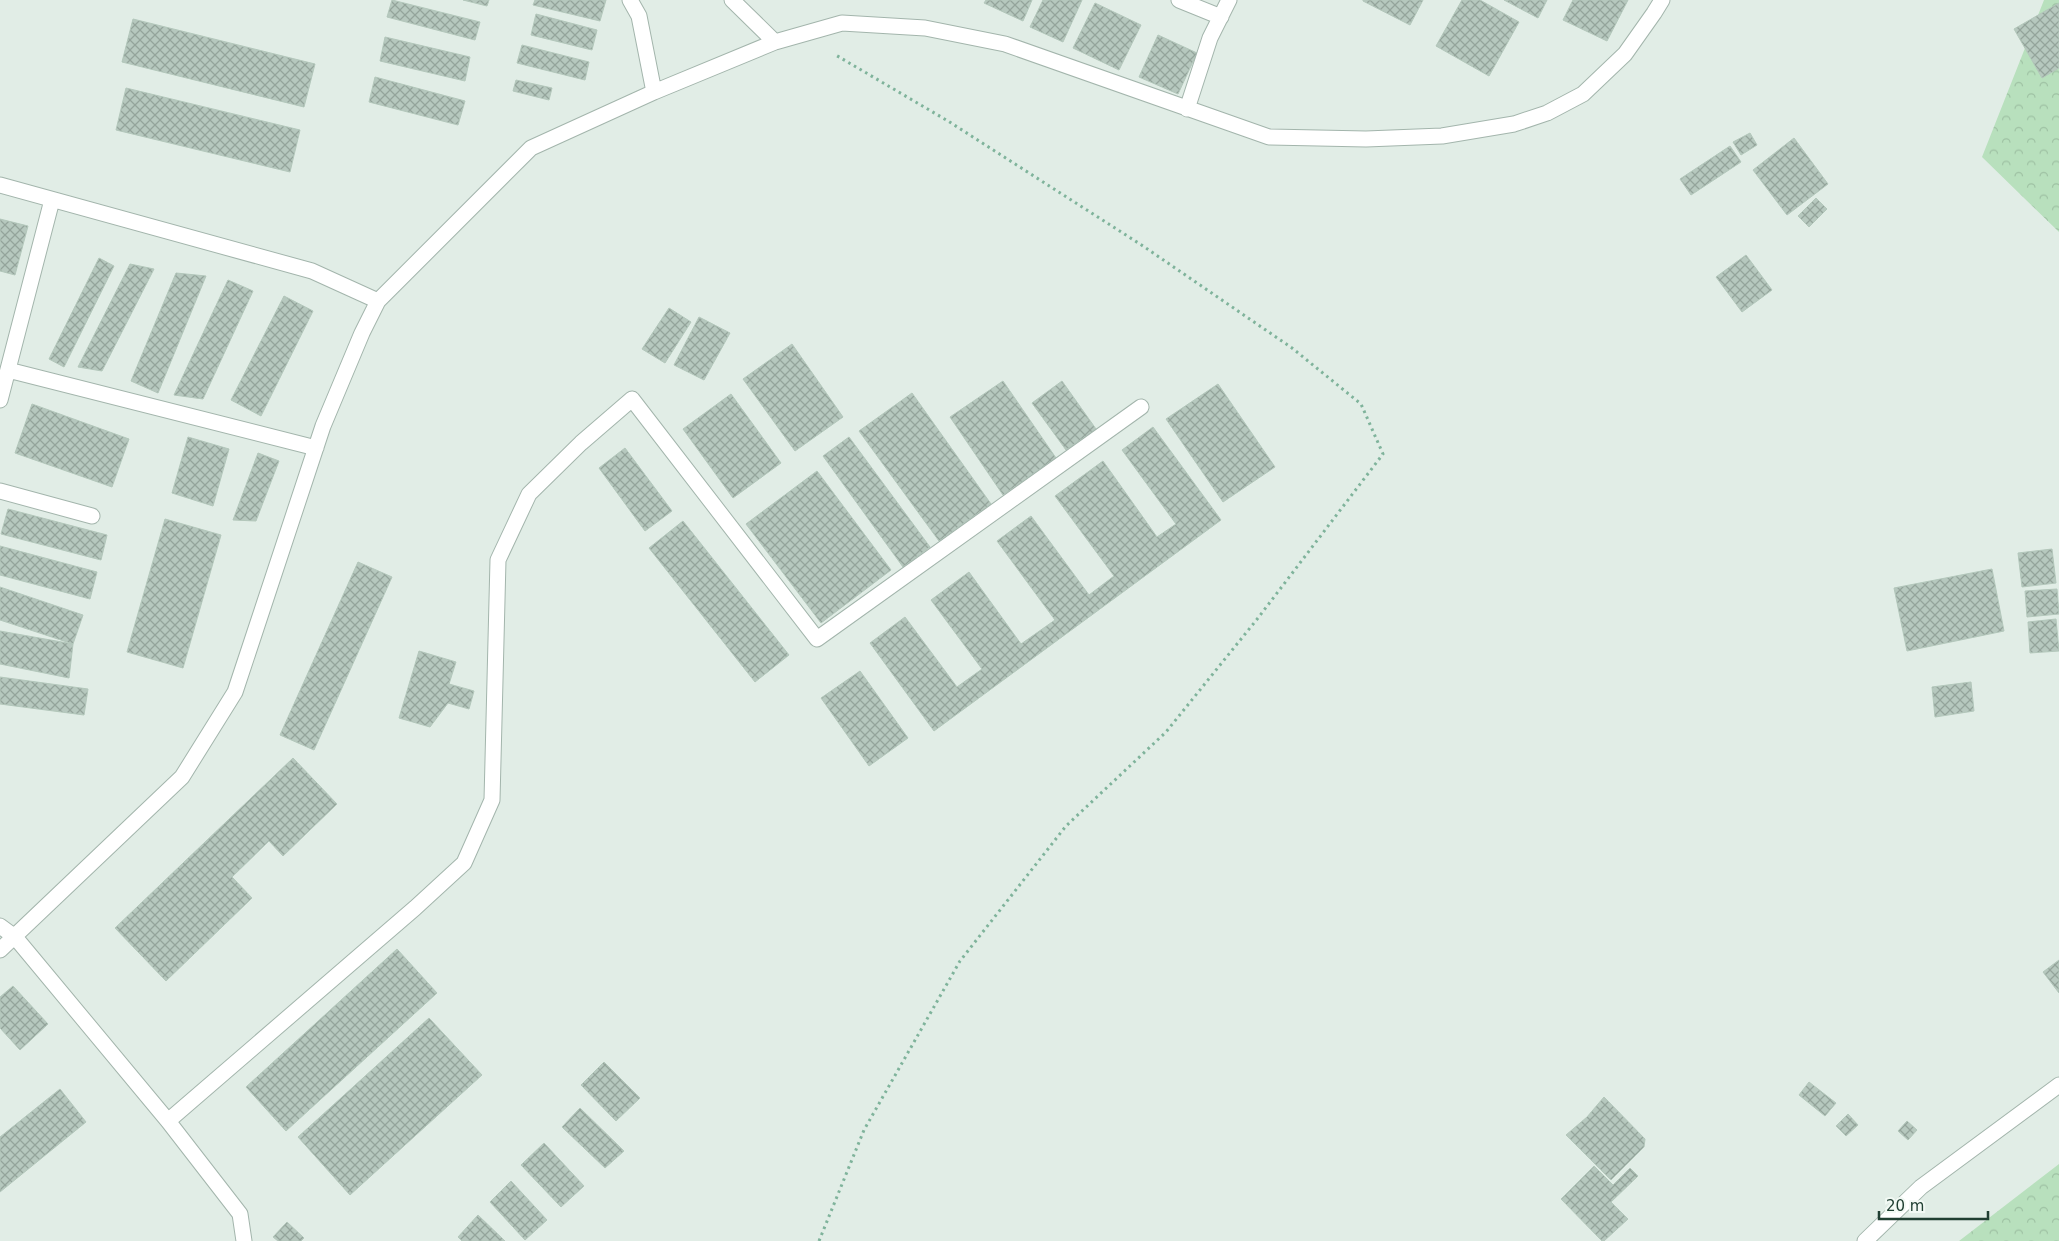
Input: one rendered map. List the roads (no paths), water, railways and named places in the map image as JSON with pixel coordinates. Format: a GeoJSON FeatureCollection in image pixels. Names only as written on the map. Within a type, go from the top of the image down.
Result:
{"type":"FeatureCollection","features":[{"type":"Feature","properties":{"kind":"street"},"geometry":{"type":"LineString","coordinates":[[630,0],[639,16],[654,92]]}},
{"type":"Feature","properties":{"kind":"street"},"geometry":{"type":"LineString","coordinates":[[732,0],[775,42]]}},
{"type":"Feature","properties":{"kind":"street"},"geometry":{"type":"LineString","coordinates":[[1179,0],[1221,17]]}},
{"type":"Feature","properties":{"kind":"street"},"geometry":{"type":"LineString","coordinates":[[1187,109],[1210,38],[1229,0]]}},
{"type":"Feature","properties":{"kind":"street"},"geometry":{"type":"LineString","coordinates":[[0,950],[182,777],[235,692],[316,448],[362,333],[378,301],[531,148],[654,92],[775,42],[842,23],[925,28],[1005,44],[1269,137],[1366,139],[1442,136],[1514,124],[1547,112],[1583,94],[1624,54],[1662,0]]}},
{"type":"Feature","properties":{"kind":"street"},"geometry":{"type":"LineString","coordinates":[[0,185],[312,271],[378,301]]}},
{"type":"Feature","properties":{"kind":"street"},"geometry":{"type":"LineString","coordinates":[[0,400],[52,200]]}},
{"type":"Feature","properties":{"kind":"street"},"geometry":{"type":"LineString","coordinates":[[8,370],[316,448]]}},
{"type":"Feature","properties":{"kind":"street"},"geometry":{"type":"LineString","coordinates":[[168,1121],[464,863],[492,800],[498,560],[529,494],[581,442],[632,399],[816,639],[1141,407]]}},
{"type":"Feature","properties":{"kind":"street"},"geometry":{"type":"LineString","coordinates":[[0,491],[92,516]]}},
{"type":"Feature","properties":{"kind":"street"},"geometry":{"type":"LineString","coordinates":[[0,926],[15,937],[168,1121],[240,1214],[244,1241]]}},
{"type":"Feature","properties":{"kind":"street"},"geometry":{"type":"LineString","coordinates":[[1865,1241],[1921,1187],[2059,1085]]}}]}
